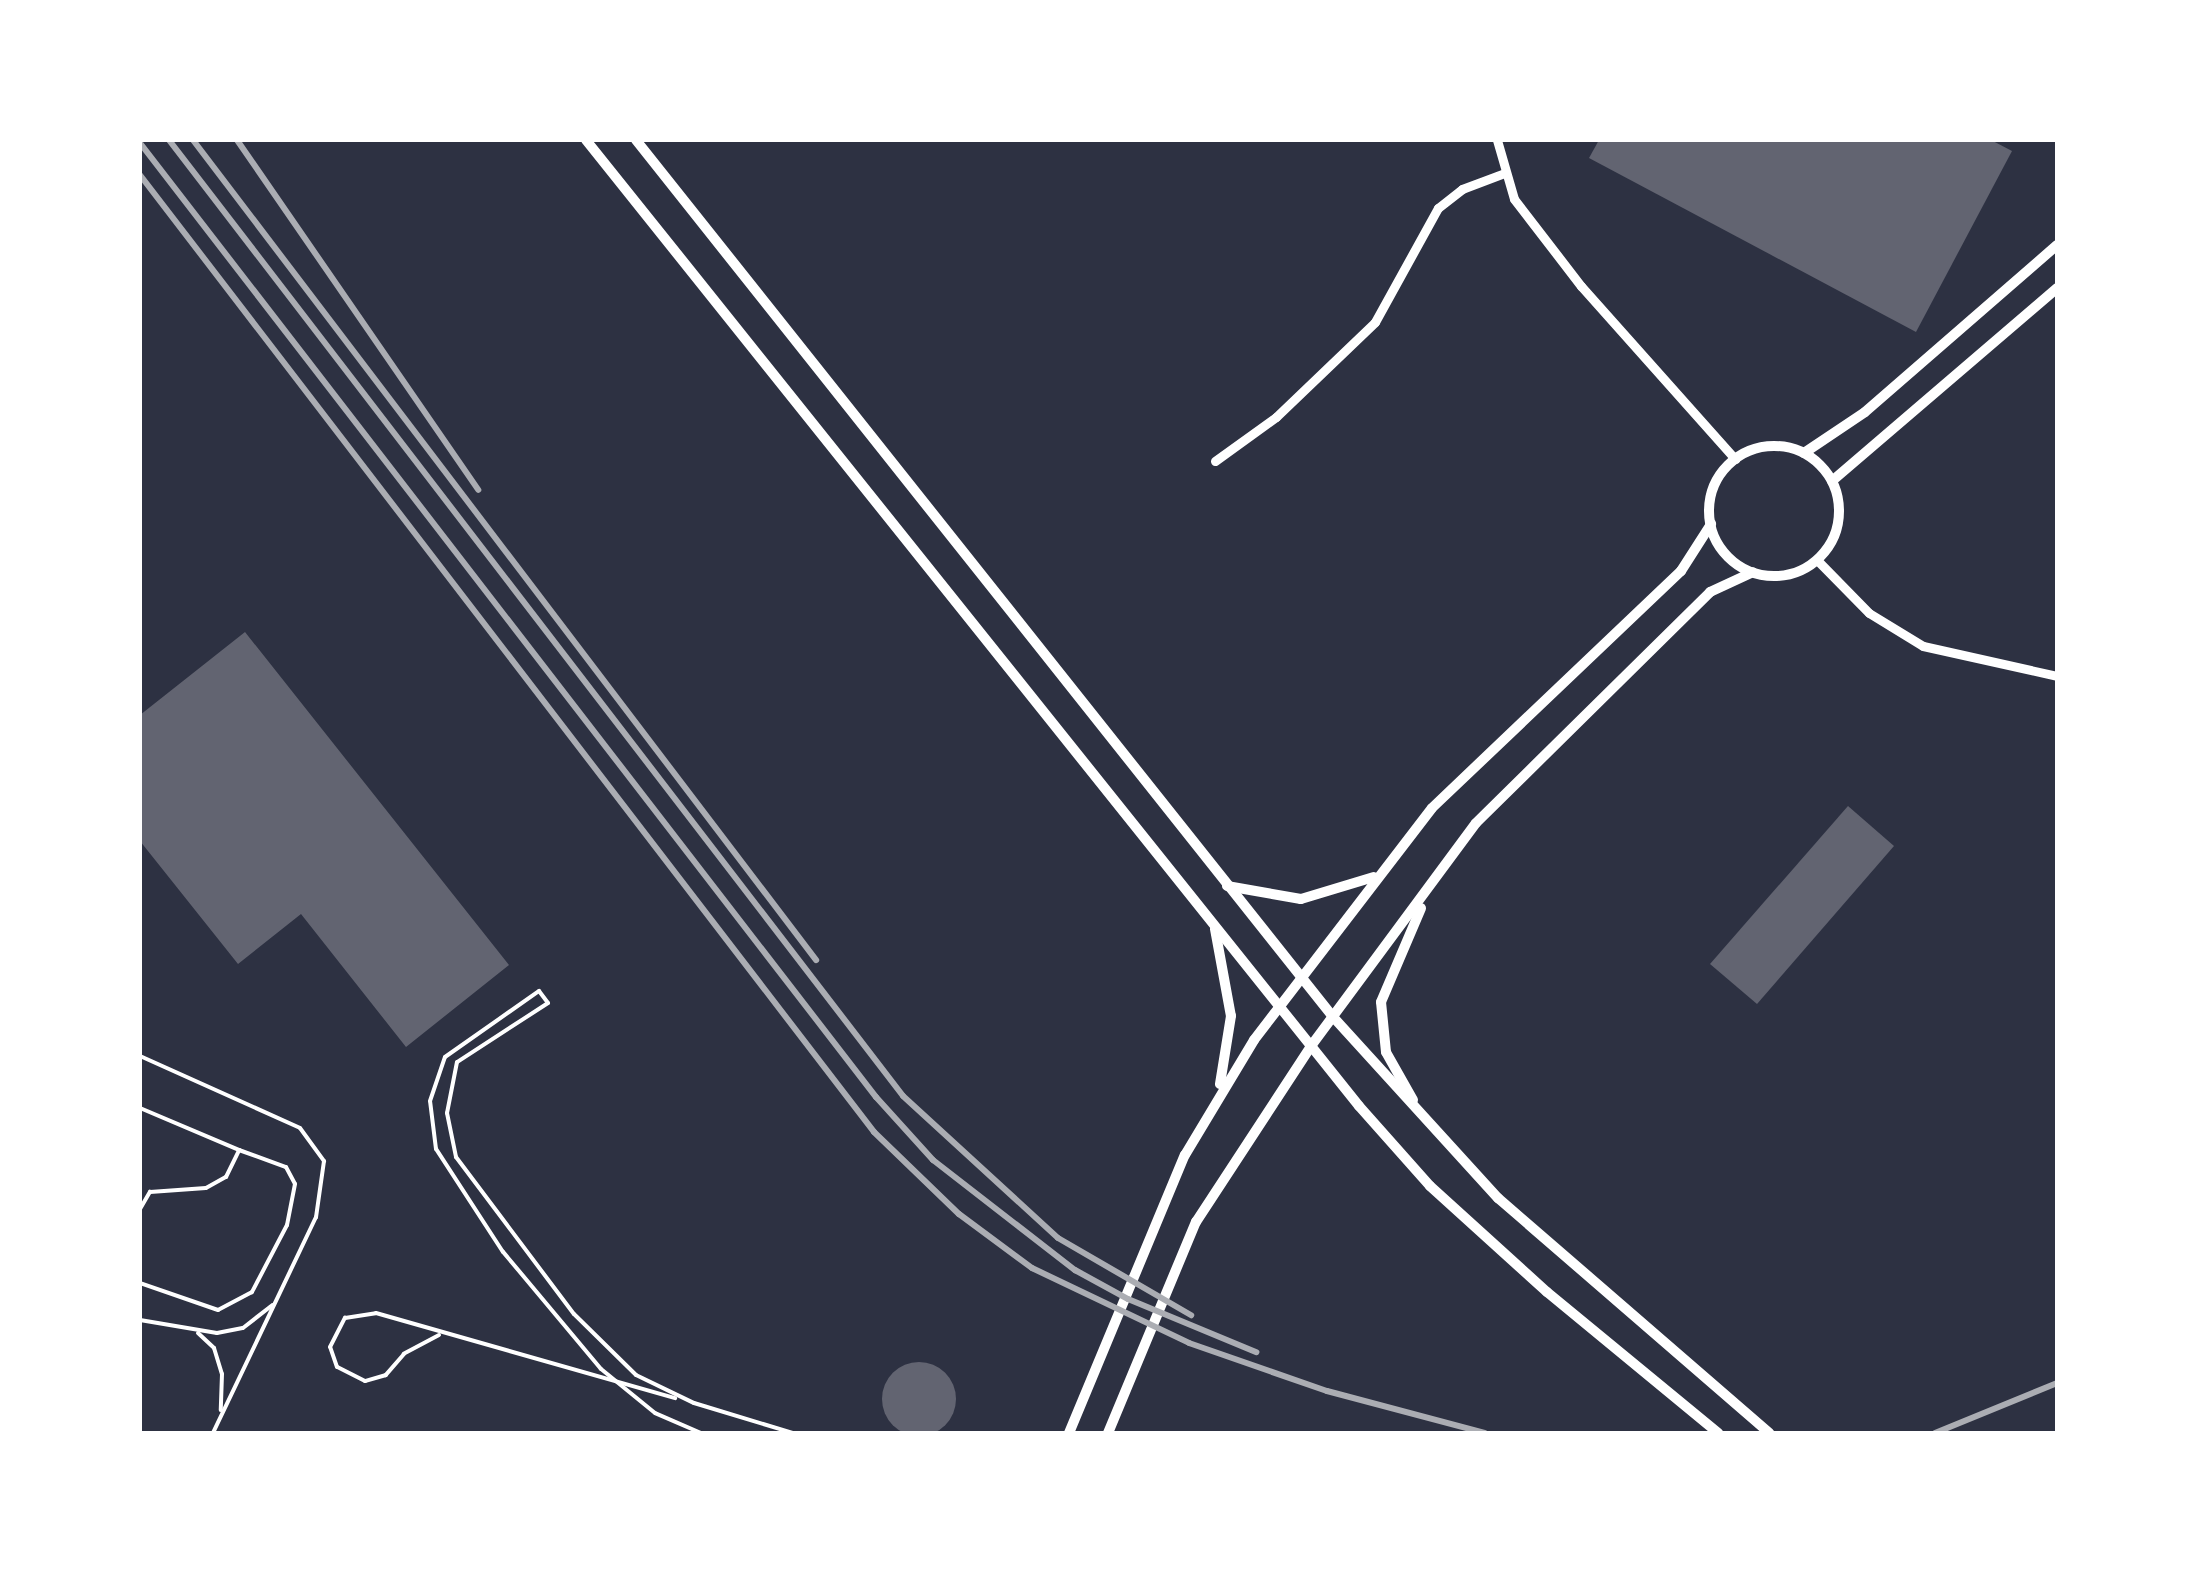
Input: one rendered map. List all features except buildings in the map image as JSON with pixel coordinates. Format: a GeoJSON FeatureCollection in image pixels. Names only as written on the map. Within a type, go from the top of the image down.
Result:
{"type":"FeatureCollection","features":[{"type":"Feature","properties":{"kind":"street"},"geometry":{"type":"LineString","coordinates":[[586,140],[1311,1046],[1430,1186],[1718,1433]]}},
{"type":"Feature","properties":{"kind":"street"},"geometry":{"type":"LineString","coordinates":[[636,140],[1334,1018],[1498,1198],[1769,1433]]}},
{"type":"Feature","properties":{"kind":"street"},"geometry":{"type":"LineString","coordinates":[[1497,140],[1502,174],[1581,286],[1735,459]]}},
{"type":"Feature","properties":{"kind":"street"},"geometry":{"type":"LineString","coordinates":[[1216,460],[1276,417],[1375,322],[1438,208],[1462,189],[1502,174]]}},
{"type":"Feature","properties":{"kind":"street"},"geometry":{"type":"LineString","coordinates":[[1804,453],[1865,412],[2057,245]]}},
{"type":"Feature","properties":{"kind":"street"},"geometry":{"type":"LineString","coordinates":[[1832,481],[2057,288]]}},
{"type":"Feature","properties":{"kind":"street"},"geometry":{"type":"LineString","coordinates":[[1070,1433],[1146,1242],[1218,1094],[1300,976],[1375,877],[1478,758],[1681,571],[1711,524],[1714,488],[1735,459],[1768,446],[1804,453],[1832,481],[1836,531],[1817,560],[1786,574],[1753,572],[1710,592],[1509,784],[1311,1046],[1178,1258],[1108,1433]]}},
{"type":"Feature","properties":{"kind":"street"},"geometry":{"type":"LineString","coordinates":[[1711,524],[1725,553],[1753,572]]}},
{"type":"Feature","properties":{"kind":"street"},"geometry":{"type":"LineString","coordinates":[[1817,560],[1869,613],[1923,646],[2057,676]]}},
{"type":"Feature","properties":{"kind":"street"},"geometry":{"type":"LineString","coordinates":[[1227,886],[1301,900],[1375,877]]}},
{"type":"Feature","properties":{"kind":"street"},"geometry":{"type":"LineString","coordinates":[[1422,1118],[1386,1052],[1381,1002],[1432,884]]}},
{"type":"Feature","properties":{"kind":"street"},"geometry":{"type":"LineString","coordinates":[[1214,923],[1232,1016],[1218,1094]]}},
{"type":"Feature","properties":{"kind":"lane"},"geometry":{"type":"LineString","coordinates":[[694,1403],[636,1376],[611,1355],[456,1157],[447,1113],[458,1062],[548,1004],[540,991],[445,1057],[433,1085],[432,1132],[442,1164],[504,1252],[617,1384],[655,1413],[701,1433]]}},
{"type":"Feature","properties":{"kind":"lane"},"geometry":{"type":"LineString","coordinates":[[140,1056],[269,1111],[318,1146],[324,1161],[322,1198],[213,1433]]}},
{"type":"Feature","properties":{"kind":"lane"},"geometry":{"type":"LineString","coordinates":[[140,1108],[286,1167],[295,1184],[288,1225],[252,1292],[218,1310],[140,1283]]}},
{"type":"Feature","properties":{"kind":"lane"},"geometry":{"type":"LineString","coordinates":[[140,1209],[150,1192],[206,1188],[226,1177],[239,1150]]}},
{"type":"Feature","properties":{"kind":"lane"},"geometry":{"type":"LineString","coordinates":[[140,1320],[196,1330],[243,1328],[276,1302]]}},
{"type":"Feature","properties":{"kind":"lane"},"geometry":{"type":"LineString","coordinates":[[438,1335],[404,1354],[386,1374],[365,1381],[337,1367],[330,1346],[337,1326],[366,1312],[793,1433]]}},
{"type":"Feature","properties":{"kind":"lane"},"geometry":{"type":"LineString","coordinates":[[196,1330],[214,1348],[222,1374],[221,1415]]}},
{"type":"Feature","properties":{"kind":"railway"},"geometry":{"type":"LineString","coordinates":[[169,140],[903,1096],[1058,1238],[1191,1315]]}},
{"type":"Feature","properties":{"kind":"railway"},"geometry":{"type":"LineString","coordinates":[[193,140],[816,960]]}},
{"type":"Feature","properties":{"kind":"railway"},"geometry":{"type":"LineString","coordinates":[[237,140],[478,490]]}},
{"type":"Feature","properties":{"kind":"railway"},"geometry":{"type":"LineString","coordinates":[[140,143],[876,1097],[933,1160],[1075,1270],[1128,1299],[1256,1352]]}},
{"type":"Feature","properties":{"kind":"railway"},"geometry":{"type":"LineString","coordinates":[[140,175],[874,1132],[959,1214],[1032,1268],[1189,1343],[1327,1391],[1485,1433]]}},
{"type":"Feature","properties":{"kind":"railway"},"geometry":{"type":"LineString","coordinates":[[1935,1433],[2057,1383]]}}]}
